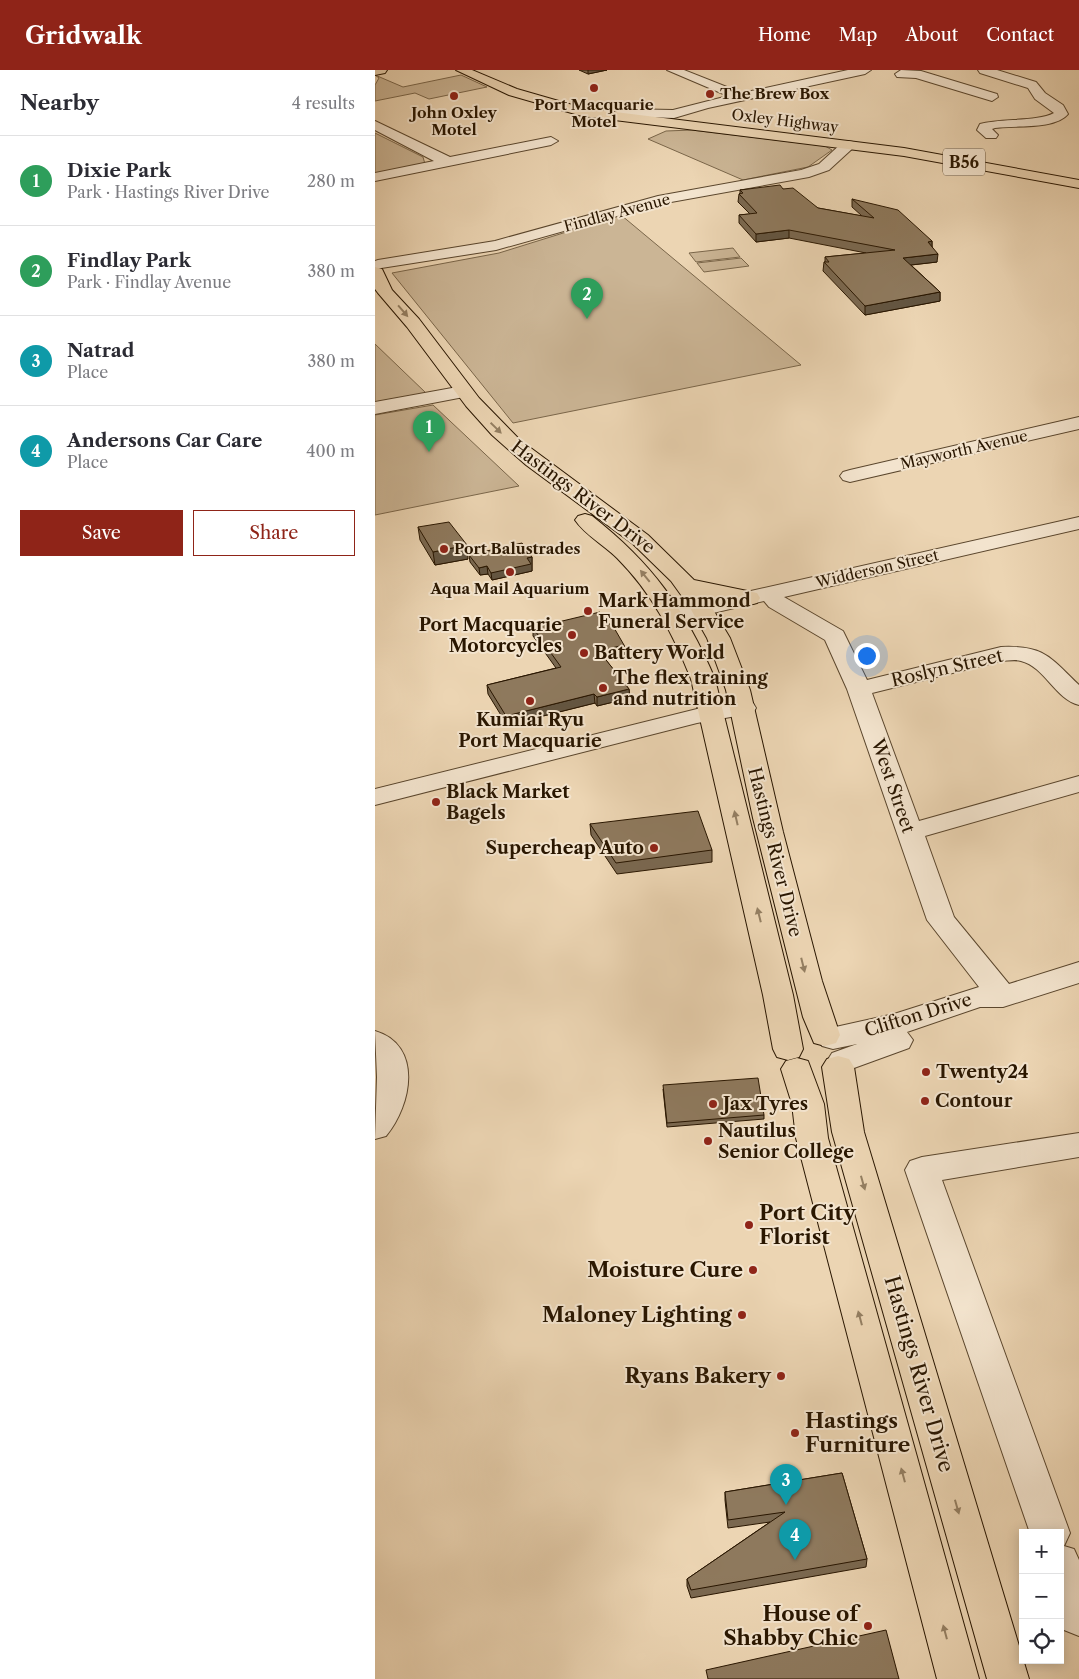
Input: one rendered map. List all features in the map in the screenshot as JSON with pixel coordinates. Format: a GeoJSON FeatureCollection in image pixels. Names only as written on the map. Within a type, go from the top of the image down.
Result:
{"type":"FeatureCollection","features":[{"type":"Feature","properties":{"kind":"main road"},"geometry":{"type":"LineString","coordinates":[[375,71],[381,70]]}},
{"type":"Feature","properties":{"kind":"main road","name":"Oxley Highway"},"geometry":{"type":"LineString","coordinates":[[461,70],[513,92],[582,112],[959,155],[1079,178]]}},
{"type":"Feature","properties":{"kind":"main road","name":"Oxley Highway"},"geometry":{"type":"LineString","coordinates":[[479,70],[547,99],[580,107],[850,143],[938,157],[1079,184]]}},
{"type":"Feature","properties":{"kind":"main road","name":"Hastings River Drive"},"geometry":{"type":"LineString","coordinates":[[376,268],[381,287],[445,363],[448,395]]}},
{"type":"Feature","properties":{"kind":"main road","name":"Hastings River Drive"},"geometry":{"type":"LineString","coordinates":[[375,303],[448,395],[507,462],[608,537],[636,563],[675,615],[689,642],[703,679],[792,1059],[809,1104],[812,1138],[958,1679]]}},
{"type":"Feature","properties":{"kind":"main road","name":"Hastings River Drive"},"geometry":{"type":"LineString","coordinates":[[448,395],[490,424],[541,468],[633,533],[658,554],[702,608],[729,661],[743,708],[759,791],[809,992],[835,1050],[848,1132],[1008,1679]]}},
{"type":"Feature","properties":{"kind":"main road"},"geometry":{"type":"LineString","coordinates":[[685,585],[759,595]]}},
{"type":"Feature","properties":{"kind":"main road"},"geometry":{"type":"LineString","coordinates":[[792,1059],[817,1075],[827,1073],[835,1050]]}},
{"type":"Feature","properties":{"kind":"street"},"geometry":{"type":"LineString","coordinates":[[673,70],[741,97]]}},
{"type":"Feature","properties":{"kind":"street"},"geometry":{"type":"LineString","coordinates":[[622,113],[667,115],[865,70]]}},
{"type":"Feature","properties":{"kind":"street"},"geometry":{"type":"LineString","coordinates":[[984,70],[1023,80],[1032,85],[1039,96],[1059,108],[1061,114],[1052,119],[1018,121],[985,127],[984,130],[991,135]]}},
{"type":"Feature","properties":{"kind":"street"},"geometry":{"type":"LineString","coordinates":[[790,74],[811,81]]}},
{"type":"Feature","properties":{"kind":"street"},"geometry":{"type":"LineString","coordinates":[[901,74],[925,76],[1002,100],[1035,90]]}},
{"type":"Feature","properties":{"kind":"street"},"geometry":{"type":"LineString","coordinates":[[1002,100],[1018,121]]}},
{"type":"Feature","properties":{"kind":"street"},"geometry":{"type":"LineString","coordinates":[[692,109],[686,112],[686,115],[702,122]]}},
{"type":"Feature","properties":{"kind":"street"},"geometry":{"type":"LineString","coordinates":[[375,125],[446,161]]}},
{"type":"Feature","properties":{"kind":"street"},"geometry":{"type":"LineString","coordinates":[[375,176],[551,141]]}},
{"type":"Feature","properties":{"kind":"street","name":"Findlay Avenue"},"geometry":{"type":"LineString","coordinates":[[376,268],[496,245],[658,200],[804,174],[823,167],[850,143]]}},
{"type":"Feature","properties":{"kind":"street"},"geometry":{"type":"LineString","coordinates":[[375,408],[448,395]]}},
{"type":"Feature","properties":{"kind":"street","name":"Mayworth Avenue"},"geometry":{"type":"LineString","coordinates":[[850,476],[1079,423]]}},
{"type":"Feature","properties":{"kind":"street","name":"Widderson Street"},"geometry":{"type":"LineString","coordinates":[[675,615],[1079,523]]}},
{"type":"Feature","properties":{"kind":"street","name":"West Street"},"geometry":{"type":"LineString","coordinates":[[759,595],[777,602],[835,636],[859,689],[941,920],[1003,997]]}},
{"type":"Feature","properties":{"kind":"street","name":"Roslyn Street"},"geometry":{"type":"LineString","coordinates":[[859,689],[1001,654],[1024,653],[1043,663],[1079,698]]}},
{"type":"Feature","properties":{"kind":"street"},"geometry":{"type":"LineString","coordinates":[[375,797],[711,713],[743,708]]}},
{"type":"Feature","properties":{"kind":"street"},"geometry":{"type":"LineString","coordinates":[[909,832],[1079,784]]}},
{"type":"Feature","properties":{"kind":"street","name":"Clifton Drive"},"geometry":{"type":"LineString","coordinates":[[835,1050],[879,1046],[987,1009],[1003,997],[1079,972]]}},
{"type":"Feature","properties":{"kind":"street"},"geometry":{"type":"LineString","coordinates":[[375,1042],[391,1059],[392,1090],[383,1120],[375,1127]]}},
{"type":"Feature","properties":{"kind":"street"},"geometry":{"type":"LineString","coordinates":[[1049,1529],[922,1170],[1079,1145]]}},
{"type":"Feature","properties":{"kind":"street"},"geometry":{"type":"LineString","coordinates":[[1064,1573],[1079,1616]]}},
{"type":"Feature","properties":{"kind":"shaded area"},"geometry":{"type":"Polygon","coordinates":[[[375,75],[403,87],[461,75],[487,87],[429,99],[415,93],[375,101],[375,85],[379,78],[375,75]]]}},
{"type":"Feature","properties":{"kind":"shaded area"},"geometry":{"type":"Polygon","coordinates":[[[692,130],[825,146],[832,150],[808,167],[743,180],[648,139],[666,131],[692,130]]]}},
{"type":"Feature","properties":{"kind":"shaded area"},"geometry":{"type":"Polygon","coordinates":[[[375,133],[423,157],[425,164],[375,175],[375,133]]]}},
{"type":"Feature","properties":{"kind":"shaded area"},"geometry":{"type":"Polygon","coordinates":[[[621,215],[801,365],[513,423],[392,273],[499,253],[621,215]]]}},
{"type":"Feature","properties":{"kind":"shaded area"},"geometry":{"type":"Polygon","coordinates":[[[733,248],[740,257],[696,262],[689,253],[733,248]]]}},
{"type":"Feature","properties":{"kind":"shaded area"},"geometry":{"type":"Polygon","coordinates":[[[741,258],[749,266],[704,272],[697,263],[741,258]]]}},
{"type":"Feature","properties":{"kind":"shaded area"},"geometry":{"type":"Polygon","coordinates":[[[375,344],[426,393],[375,402],[375,344]]]}},
{"type":"Feature","properties":{"kind":"shaded area"},"geometry":{"type":"Polygon","coordinates":[[[433,405],[519,486],[375,515],[375,415],[433,405]]]}},
{"type":"Feature","properties":{"kind":"building"},"geometry":{"type":"Polygon","coordinates":[[[780,185],[783,189],[793,188],[818,208],[874,218],[852,199],[898,210],[932,241],[928,242],[938,254],[903,258],[940,292],[865,306],[824,262],[829,262],[825,257],[895,250],[789,230],[756,234],[739,215],[757,213],[739,194],[743,193],[740,190],[780,185]]]}},
{"type":"Feature","properties":{"kind":"building"},"geometry":{"type":"Polygon","coordinates":[[[449,522],[467,545],[433,552],[418,527],[449,522]]]}},
{"type":"Feature","properties":{"kind":"building"},"geometry":{"type":"Polygon","coordinates":[[[522,543],[532,557],[527,558],[531,564],[491,573],[487,566],[479,568],[469,555],[522,543]]]}},
{"type":"Feature","properties":{"kind":"building"},"geometry":{"type":"Polygon","coordinates":[[[600,612],[613,626],[624,645],[599,651],[629,689],[597,697],[594,694],[506,716],[487,685],[561,667],[533,628],[600,612]]]}},
{"type":"Feature","properties":{"kind":"building","name":"Supercheap Auto"},"geometry":{"type":"Polygon","coordinates":[[[698,811],[712,850],[616,863],[590,824],[698,811]]]}},
{"type":"Feature","properties":{"kind":"building","name":"Jax Tyres"},"geometry":{"type":"Polygon","coordinates":[[[758,1078],[764,1115],[667,1123],[663,1085],[758,1078]]]}},
{"type":"Feature","properties":{"kind":"building"},"geometry":{"type":"Polygon","coordinates":[[[842,1473],[867,1559],[691,1590],[687,1579],[785,1512],[728,1520],[725,1492],[842,1473]]]}},
{"type":"Feature","properties":{"kind":"building"},"geometry":{"type":"Polygon","coordinates":[[[886,1630],[899,1679],[708,1679],[706,1670],[886,1630]]]}},
{"type":"Feature","properties":{"kind":"place","name":"Port Macquarie Motel"},"geometry":{"type":"Point","coordinates":[594,88]}},
{"type":"Feature","properties":{"kind":"place","name":"The Brew Box"},"geometry":{"type":"Point","coordinates":[710,94]}},
{"type":"Feature","properties":{"kind":"place","name":"John Oxley Motel"},"geometry":{"type":"Point","coordinates":[454,96]}},
{"type":"Feature","properties":{"kind":"place","name":"Findlay Park"},"geometry":{"type":"Point","coordinates":[587,319]}},
{"type":"Feature","properties":{"kind":"place","name":"Dixie Park"},"geometry":{"type":"Point","coordinates":[429,452]}},
{"type":"Feature","properties":{"kind":"place","name":"Port Balustrades"},"geometry":{"type":"Point","coordinates":[444,549]}},
{"type":"Feature","properties":{"kind":"place","name":"Aqua Mail Aquarium"},"geometry":{"type":"Point","coordinates":[510,572]}},
{"type":"Feature","properties":{"kind":"place","name":"Mark Hammond Funeral Service"},"geometry":{"type":"Point","coordinates":[588,611]}},
{"type":"Feature","properties":{"kind":"place","name":"Port Macquarie Motorcycles"},"geometry":{"type":"Point","coordinates":[572,635]}},
{"type":"Feature","properties":{"kind":"place","name":"Battery World"},"geometry":{"type":"Point","coordinates":[584,653]}},
{"type":"Feature","properties":{"kind":"place","name":"The flex training and nutrition"},"geometry":{"type":"Point","coordinates":[603,688]}},
{"type":"Feature","properties":{"kind":"place","name":"Kumiai Ryu Port Macquarie"},"geometry":{"type":"Point","coordinates":[530,701]}},
{"type":"Feature","properties":{"kind":"place","name":"Black Market Bagels"},"geometry":{"type":"Point","coordinates":[436,802]}},
{"type":"Feature","properties":{"kind":"place","name":"Supercheap Auto"},"geometry":{"type":"Point","coordinates":[654,848]}},
{"type":"Feature","properties":{"kind":"place","name":"Twenty24"},"geometry":{"type":"Point","coordinates":[926,1072]}},
{"type":"Feature","properties":{"kind":"place","name":"Contour"},"geometry":{"type":"Point","coordinates":[925,1101]}},
{"type":"Feature","properties":{"kind":"place","name":"Jax Tyres"},"geometry":{"type":"Point","coordinates":[713,1104]}},
{"type":"Feature","properties":{"kind":"place","name":"Nautilus Senior College"},"geometry":{"type":"Point","coordinates":[708,1141]}},
{"type":"Feature","properties":{"kind":"place","name":"Port City Florist"},"geometry":{"type":"Point","coordinates":[749,1225]}},
{"type":"Feature","properties":{"kind":"place","name":"Moisture Cure"},"geometry":{"type":"Point","coordinates":[753,1270]}},
{"type":"Feature","properties":{"kind":"place","name":"Maloney Lighting"},"geometry":{"type":"Point","coordinates":[742,1315]}},
{"type":"Feature","properties":{"kind":"place","name":"Ryans Bakery"},"geometry":{"type":"Point","coordinates":[781,1376]}},
{"type":"Feature","properties":{"kind":"place","name":"Hastings Furniture"},"geometry":{"type":"Point","coordinates":[795,1433]}},
{"type":"Feature","properties":{"kind":"place","name":"Natrad"},"geometry":{"type":"Point","coordinates":[786,1505]}},
{"type":"Feature","properties":{"kind":"place","name":"Andersons Car Care"},"geometry":{"type":"Point","coordinates":[795,1560]}},
{"type":"Feature","properties":{"kind":"place","name":"House of Shabby Chic"},"geometry":{"type":"Point","coordinates":[868,1626]}}]}
